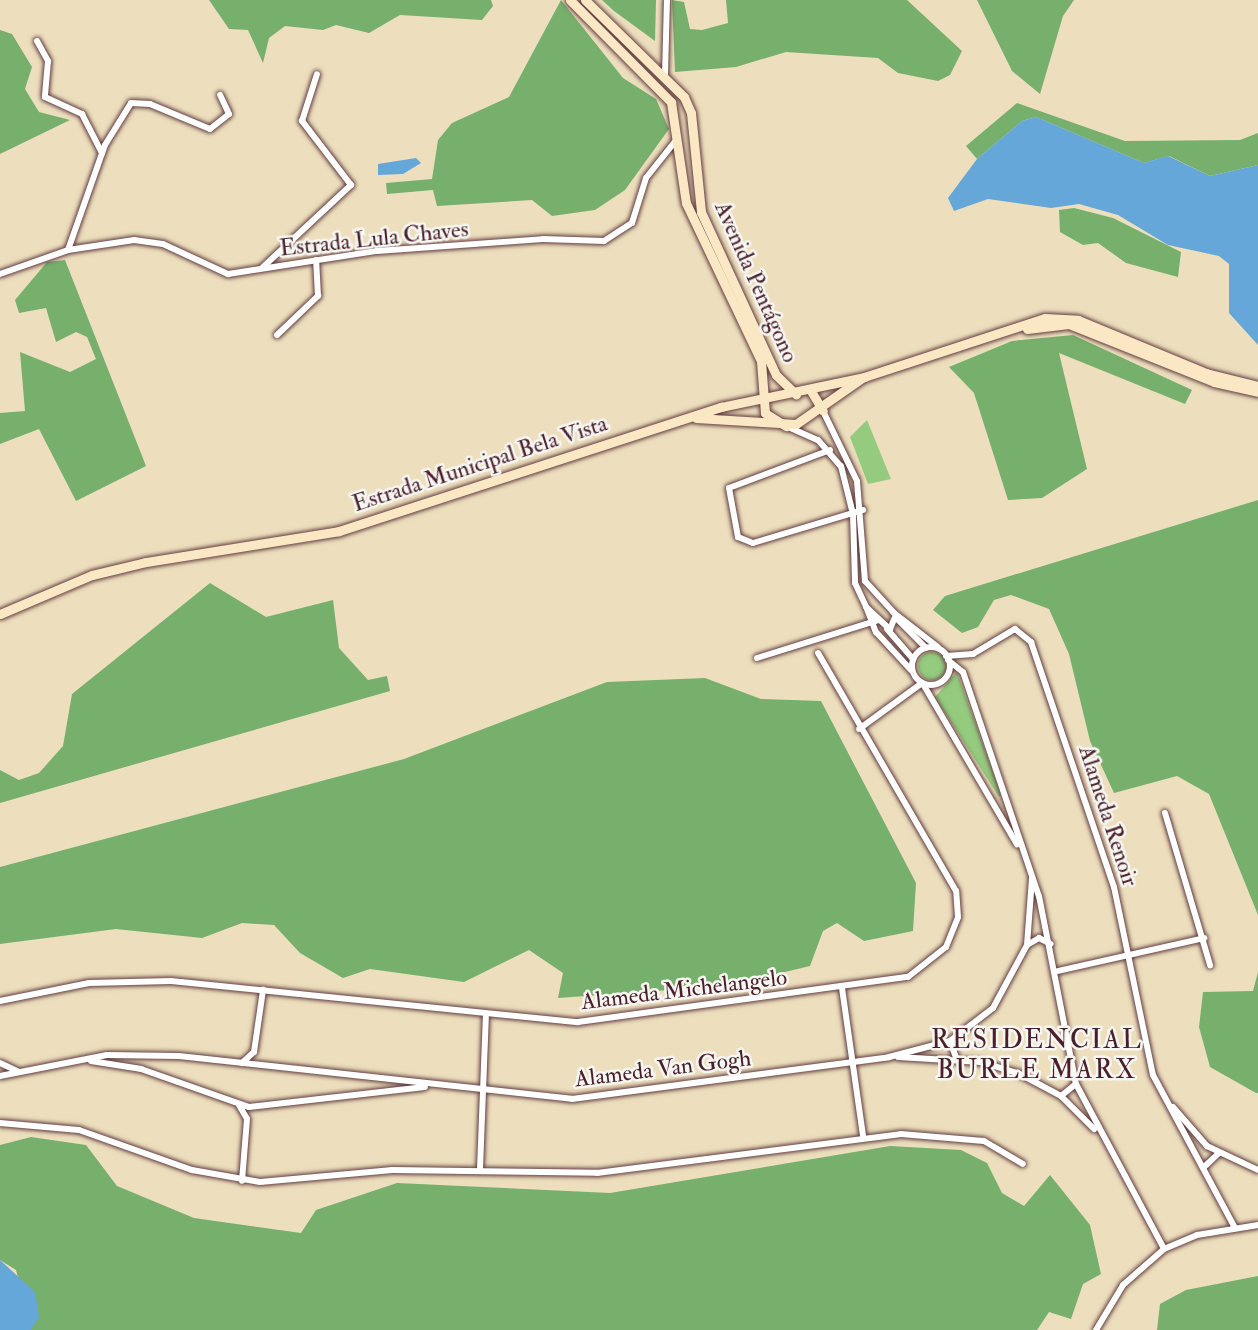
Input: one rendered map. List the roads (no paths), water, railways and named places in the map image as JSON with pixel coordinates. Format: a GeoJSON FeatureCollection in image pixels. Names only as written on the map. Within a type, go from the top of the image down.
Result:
{"type":"FeatureCollection","features":[{"type":"Feature","properties":{"kind":"main road"},"geometry":{"type":"LineString","coordinates":[[570,0],[669,98],[684,97]]}},
{"type":"Feature","properties":{"kind":"main road","name":"Avenida Pentágono"},"geometry":{"type":"LineString","coordinates":[[585,0],[677,86],[684,97],[691,113],[701,212],[780,382],[796,394]]}},
{"type":"Feature","properties":{"kind":"main road"},"geometry":{"type":"LineString","coordinates":[[596,28],[605,20],[613,25]]}},
{"type":"Feature","properties":{"kind":"main road"},"geometry":{"type":"LineString","coordinates":[[669,98],[677,86]]}},
{"type":"Feature","properties":{"kind":"main road","name":"Avenida Pentágono"},"geometry":{"type":"LineString","coordinates":[[669,98],[684,156],[686,203],[761,361],[762,399]]}},
{"type":"Feature","properties":{"kind":"main road","name":"Estrada Municipal Bela Vista"},"geometry":{"type":"LineString","coordinates":[[0,614],[92,575],[146,562],[339,530],[684,419],[864,377],[971,342],[1066,317],[1206,373],[1258,386]]}},
{"type":"Feature","properties":{"kind":"main road","name":"Estrada Municipal Bela Vista"},"geometry":{"type":"LineString","coordinates":[[971,342],[1069,324],[1214,382],[1258,392]]}},
{"type":"Feature","properties":{"kind":"main road"},"geometry":{"type":"LineString","coordinates":[[684,419],[786,426],[823,411],[864,377]]}},
{"type":"Feature","properties":{"kind":"main road"},"geometry":{"type":"LineString","coordinates":[[811,391],[823,411]]}},
{"type":"Feature","properties":{"kind":"main road"},"geometry":{"type":"LineString","coordinates":[[762,399],[766,416],[786,426]]}},
{"type":"Feature","properties":{"kind":"street"},"geometry":{"type":"LineString","coordinates":[[665,75],[667,0]]}},
{"type":"Feature","properties":{"kind":"street"},"geometry":{"type":"LineString","coordinates":[[37,41],[48,61],[45,97],[82,114],[102,153]]}},
{"type":"Feature","properties":{"kind":"street"},"geometry":{"type":"LineString","coordinates":[[262,268],[351,186],[302,121],[317,74]]}},
{"type":"Feature","properties":{"kind":"street"},"geometry":{"type":"LineString","coordinates":[[68,250],[102,153],[134,101],[210,129],[229,114],[220,95]]}},
{"type":"Feature","properties":{"kind":"street","name":"Estrada Lula Chaves"},"geometry":{"type":"LineString","coordinates":[[0,274],[68,250],[134,240],[163,244],[222,273],[316,260],[543,239],[612,239],[632,223],[646,178],[679,136]]}},
{"type":"Feature","properties":{"kind":"street"},"geometry":{"type":"LineString","coordinates":[[669,150],[684,156]]}},
{"type":"Feature","properties":{"kind":"street"},"geometry":{"type":"LineString","coordinates":[[277,335],[318,296],[316,260]]}},
{"type":"Feature","properties":{"kind":"street"},"geometry":{"type":"LineString","coordinates":[[823,411],[853,468],[863,510],[865,581],[887,611],[926,648],[946,656]]}},
{"type":"Feature","properties":{"kind":"street"},"geometry":{"type":"LineString","coordinates":[[786,426],[830,450],[846,478],[853,514],[853,573],[866,607],[922,683],[1026,861]]}},
{"type":"Feature","properties":{"kind":"street"},"geometry":{"type":"LineString","coordinates":[[830,450],[731,486],[727,502],[738,537],[753,543],[863,510]]}},
{"type":"Feature","properties":{"kind":"street"},"geometry":{"type":"LineString","coordinates":[[757,659],[876,621],[887,611]]}},
{"type":"Feature","properties":{"kind":"street"},"geometry":{"type":"LineString","coordinates":[[887,611],[906,616],[963,671],[1006,797],[1051,944],[1058,971],[1076,1084],[1102,1141],[1164,1249]]}},
{"type":"Feature","properties":{"kind":"street"},"geometry":{"type":"LineString","coordinates":[[887,629],[897,619]]}},
{"type":"Feature","properties":{"kind":"street"},"geometry":{"type":"LineString","coordinates":[[876,621],[887,629],[914,659]]}},
{"type":"Feature","properties":{"kind":"street","name":"Alameda Renoir"},"geometry":{"type":"LineString","coordinates":[[946,656],[972,654],[1016,629],[1027,636],[1131,954],[1149,1062],[1165,1097]]}},
{"type":"Feature","properties":{"kind":"street"},"geometry":{"type":"LineString","coordinates":[[912,670],[914,659],[926,648]]}},
{"type":"Feature","properties":{"kind":"street","name":"Alameda Michelangelo"},"geometry":{"type":"LineString","coordinates":[[0,1001],[135,980],[263,990],[485,1016],[597,1021],[842,988],[920,971],[946,947],[958,917],[952,880],[859,729],[818,653]]}},
{"type":"Feature","properties":{"kind":"street"},"geometry":{"type":"LineString","coordinates":[[859,729],[922,683],[946,678],[946,656]]}},
{"type":"Feature","properties":{"kind":"street"},"geometry":{"type":"LineString","coordinates":[[993,802],[1006,797]]}},
{"type":"Feature","properties":{"kind":"street"},"geometry":{"type":"LineString","coordinates":[[1165,813],[1210,965]]}},
{"type":"Feature","properties":{"kind":"street"},"geometry":{"type":"LineString","coordinates":[[889,1057],[950,1041],[999,1000],[1027,945],[1032,878]]}},
{"type":"Feature","properties":{"kind":"street"},"geometry":{"type":"LineString","coordinates":[[1027,945],[1039,938],[1051,944]]}},
{"type":"Feature","properties":{"kind":"street"},"geometry":{"type":"LineString","coordinates":[[1058,971],[1203,939]]}},
{"type":"Feature","properties":{"kind":"street"},"geometry":{"type":"LineString","coordinates":[[842,988],[863,1136]]}},
{"type":"Feature","properties":{"kind":"street"},"geometry":{"type":"LineString","coordinates":[[242,1063],[254,1052],[263,990]]}},
{"type":"Feature","properties":{"kind":"street"},"geometry":{"type":"LineString","coordinates":[[480,1169],[485,1016]]}},
{"type":"Feature","properties":{"kind":"street"},"geometry":{"type":"LineString","coordinates":[[950,1041],[957,1060]]}},
{"type":"Feature","properties":{"kind":"street"},"geometry":{"type":"LineString","coordinates":[[254,1052],[263,1065]]}},
{"type":"Feature","properties":{"kind":"street"},"geometry":{"type":"LineString","coordinates":[[135,1068],[136,1055]]}},
{"type":"Feature","properties":{"kind":"street","name":"Alameda Van Gogh"},"geometry":{"type":"LineString","coordinates":[[0,1076],[75,1060],[136,1055],[263,1065],[483,1091],[593,1098],[889,1057]]}},
{"type":"Feature","properties":{"kind":"street"},"geometry":{"type":"LineString","coordinates":[[889,1057],[957,1060],[1009,1070],[1060,1096],[1102,1141]]}},
{"type":"Feature","properties":{"kind":"street","name":"Alameda Van Gogh"},"geometry":{"type":"LineString","coordinates":[[75,1060],[135,1068],[239,1105],[258,1107],[373,1090],[440,1086]]}},
{"type":"Feature","properties":{"kind":"street"},"geometry":{"type":"LineString","coordinates":[[0,1063],[20,1073]]}},
{"type":"Feature","properties":{"kind":"street"},"geometry":{"type":"LineString","coordinates":[[373,1079],[373,1090]]}},
{"type":"Feature","properties":{"kind":"street"},"geometry":{"type":"LineString","coordinates":[[1060,1096],[1076,1084]]}},
{"type":"Feature","properties":{"kind":"street"},"geometry":{"type":"LineString","coordinates":[[1165,1097],[1219,1153],[1258,1170]]}},
{"type":"Feature","properties":{"kind":"street"},"geometry":{"type":"LineString","coordinates":[[1165,1097],[1235,1228]]}},
{"type":"Feature","properties":{"kind":"street"},"geometry":{"type":"LineString","coordinates":[[239,1105],[247,1119],[242,1181]]}},
{"type":"Feature","properties":{"kind":"street"},"geometry":{"type":"LineString","coordinates":[[247,1119],[258,1107]]}},
{"type":"Feature","properties":{"kind":"street"},"geometry":{"type":"LineString","coordinates":[[0,1123],[103,1136],[192,1170],[242,1181],[480,1169],[608,1172],[863,1136],[957,1135],[1001,1147],[1023,1164]]}},
{"type":"Feature","properties":{"kind":"street"},"geometry":{"type":"LineString","coordinates":[[1204,1167],[1219,1153]]}},
{"type":"Feature","properties":{"kind":"street"},"geometry":{"type":"LineString","coordinates":[[1096,1330],[1123,1285],[1164,1249],[1235,1228],[1258,1225]]}},
{"type":"Feature","properties":{"kind":"water"},"geometry":{"type":"Polygon","coordinates":[[[1036,117],[1144,163],[1168,156],[1210,176],[1258,165],[1258,345],[1229,313],[1229,264],[1219,256],[1168,245],[1118,215],[1079,204],[1051,208],[988,199],[954,211],[948,198],[977,159],[1022,121],[1036,117]]]}},
{"type":"Feature","properties":{"kind":"water"},"geometry":{"type":"Polygon","coordinates":[[[416,158],[421,163],[403,174],[378,175],[378,164],[416,158]]]}},
{"type":"Feature","properties":{"kind":"water"},"geometry":{"type":"Polygon","coordinates":[[[0,1260],[35,1292],[39,1317],[31,1330],[0,1330],[0,1260]]]}},
{"type":"Feature","properties":{"kind":"district","name":"RESIDENCIAL BURLE MARX"},"geometry":{"type":"Point","coordinates":[1037,1056]}}]}
